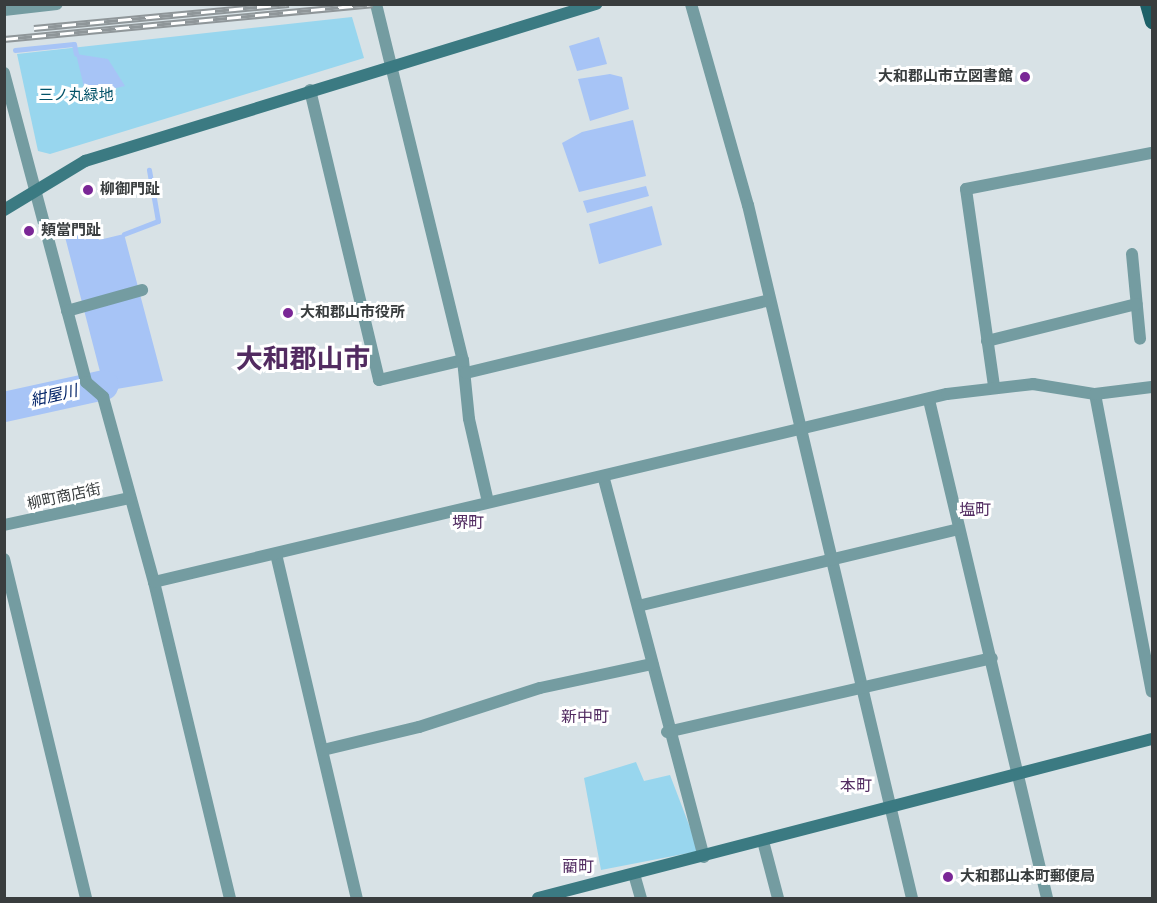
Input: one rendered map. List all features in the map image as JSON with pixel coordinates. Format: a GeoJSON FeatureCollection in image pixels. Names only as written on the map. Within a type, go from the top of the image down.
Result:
{"type":"FeatureCollection","features":[{"type":"Feature","properties":{"kind":"main road"},"geometry":{"type":"LineString","coordinates":[[1148,4],[1152,21]]}},
{"type":"Feature","properties":{"kind":"street"},"geometry":{"type":"LineString","coordinates":[[4,10],[57,4]]}},
{"type":"Feature","properties":{"kind":"street"},"geometry":{"type":"LineString","coordinates":[[376,4],[464,360],[469,419],[488,502]]}},
{"type":"Feature","properties":{"kind":"street"},"geometry":{"type":"LineString","coordinates":[[4,210],[86,161],[390,65],[596,4]]}},
{"type":"Feature","properties":{"kind":"street"},"geometry":{"type":"LineString","coordinates":[[691,4],[748,206],[798,434],[912,898]]}},
{"type":"Feature","properties":{"kind":"street"},"geometry":{"type":"LineString","coordinates":[[4,73],[27,169],[39,191],[86,382],[103,397],[154,582],[230,898]]}},
{"type":"Feature","properties":{"kind":"street"},"geometry":{"type":"LineString","coordinates":[[310,90],[379,380],[464,360]]}},
{"type":"Feature","properties":{"kind":"street"},"geometry":{"type":"LineString","coordinates":[[994,386],[966,189],[1152,153]]}},
{"type":"Feature","properties":{"kind":"street"},"geometry":{"type":"LineString","coordinates":[[1132,254],[1140,339]]}},
{"type":"Feature","properties":{"kind":"street"},"geometry":{"type":"LineString","coordinates":[[67,311],[142,290]]}},
{"type":"Feature","properties":{"kind":"street"},"geometry":{"type":"LineString","coordinates":[[466,373],[767,301]]}},
{"type":"Feature","properties":{"kind":"street"},"geometry":{"type":"LineString","coordinates":[[987,341],[1137,304]]}},
{"type":"Feature","properties":{"kind":"street"},"geometry":{"type":"LineString","coordinates":[[154,582],[488,502],[604,479],[798,434],[929,400],[994,386],[1033,384],[1095,394],[1152,387]]}},
{"type":"Feature","properties":{"kind":"street"},"geometry":{"type":"LineString","coordinates":[[1095,394],[1152,692]]}},
{"type":"Feature","properties":{"kind":"street"},"geometry":{"type":"LineString","coordinates":[[929,400],[992,658],[1047,898]]}},
{"type":"Feature","properties":{"kind":"street"},"geometry":{"type":"LineString","coordinates":[[604,479],[638,606],[667,732],[704,857]]}},
{"type":"Feature","properties":{"kind":"street","name":"柳町商店街"},"geometry":{"type":"LineString","coordinates":[[4,525],[130,498]]}},
{"type":"Feature","properties":{"kind":"street"},"geometry":{"type":"LineString","coordinates":[[638,606],[959,529]]}},
{"type":"Feature","properties":{"kind":"street"},"geometry":{"type":"LineString","coordinates":[[276,554],[357,898]]}},
{"type":"Feature","properties":{"kind":"street"},"geometry":{"type":"LineString","coordinates":[[4,558],[86,898]]}},
{"type":"Feature","properties":{"kind":"street"},"geometry":{"type":"LineString","coordinates":[[667,732],[992,658]]}},
{"type":"Feature","properties":{"kind":"street"},"geometry":{"type":"LineString","coordinates":[[323,750],[419,727],[540,688],[652,664]]}},
{"type":"Feature","properties":{"kind":"street"},"geometry":{"type":"LineString","coordinates":[[538,898],[704,857],[1018,772],[1152,739]]}},
{"type":"Feature","properties":{"kind":"street"},"geometry":{"type":"LineString","coordinates":[[763,841],[778,898]]}},
{"type":"Feature","properties":{"kind":"street"},"geometry":{"type":"LineString","coordinates":[[634,874],[641,898]]}},
{"type":"Feature","properties":{"kind":"green space","name":"三ノ丸緑地"},"geometry":{"type":"Polygon","coordinates":[[[352,17],[364,58],[50,154],[38,151],[17,54],[352,17]]]}},
{"type":"Feature","properties":{"kind":"green space"},"geometry":{"type":"Polygon","coordinates":[[[636,762],[644,781],[670,775],[699,851],[601,870],[584,778],[636,762]]]}},
{"type":"Feature","properties":{"kind":"shaded area"},"geometry":{"type":"Polygon","coordinates":[[[599,37],[607,64],[577,71],[569,46],[599,37]]]}},
{"type":"Feature","properties":{"kind":"shaded area"},"geometry":{"type":"Polygon","coordinates":[[[76,54],[108,59],[125,86],[86,95],[76,54]]]}},
{"type":"Feature","properties":{"kind":"shaded area"},"geometry":{"type":"Polygon","coordinates":[[[610,74],[622,77],[629,109],[590,121],[578,79],[610,74]]]}},
{"type":"Feature","properties":{"kind":"shaded area"},"geometry":{"type":"Polygon","coordinates":[[[633,120],[646,176],[579,192],[562,143],[582,132],[633,120]]]}},
{"type":"Feature","properties":{"kind":"shaded area"},"geometry":{"type":"Polygon","coordinates":[[[646,186],[649,196],[587,213],[583,201],[646,186]]]}},
{"type":"Feature","properties":{"kind":"shaded area"},"geometry":{"type":"Polygon","coordinates":[[[652,206],[662,245],[599,264],[589,224],[652,206]]]}},
{"type":"Feature","properties":{"kind":"shaded area"},"geometry":{"type":"Polygon","coordinates":[[[95,225],[99,240],[124,234],[163,381],[105,391],[64,233],[95,225]]]}},
{"type":"Feature","properties":{"kind":"waterway"},"geometry":{"type":"LineString","coordinates":[[15,50],[74,44],[76,54]]}},
{"type":"Feature","properties":{"kind":"waterway"},"geometry":{"type":"LineString","coordinates":[[124,234],[158,221],[149,170]]}},
{"type":"Feature","properties":{"kind":"waterway","name":"紺屋川"},"geometry":{"type":"LineString","coordinates":[[4,407],[104,385]]}},
{"type":"Feature","properties":{"kind":"railway"},"geometry":{"type":"LineString","coordinates":[[34,28],[289,4]]}},
{"type":"Feature","properties":{"kind":"railway"},"geometry":{"type":"LineString","coordinates":[[4,39],[372,4]]}},
{"type":"Feature","properties":{"kind":"place","name":"大和郡山市立図書館"},"geometry":{"type":"Point","coordinates":[1025,77]}},
{"type":"Feature","properties":{"kind":"place","name":"柳御門趾"},"geometry":{"type":"Point","coordinates":[88,190]}},
{"type":"Feature","properties":{"kind":"place","name":"頬當門趾"},"geometry":{"type":"Point","coordinates":[29,231]}},
{"type":"Feature","properties":{"kind":"place","name":"大和郡山市役所"},"geometry":{"type":"Point","coordinates":[288,313]}},
{"type":"Feature","properties":{"kind":"place","name":"大和郡山本町郵便局"},"geometry":{"type":"Point","coordinates":[948,877]}},
{"type":"Feature","properties":{"kind":"district","name":"大和郡山市"},"geometry":{"type":"Point","coordinates":[303,360]}},
{"type":"Feature","properties":{"kind":"district","name":"塩町"},"geometry":{"type":"Point","coordinates":[975,510]}},
{"type":"Feature","properties":{"kind":"district","name":"堺町"},"geometry":{"type":"Point","coordinates":[468,523]}},
{"type":"Feature","properties":{"kind":"district","name":"新中町"},"geometry":{"type":"Point","coordinates":[585,717]}},
{"type":"Feature","properties":{"kind":"district","name":"本町"},"geometry":{"type":"Point","coordinates":[856,786]}},
{"type":"Feature","properties":{"kind":"district","name":"藺町"},"geometry":{"type":"Point","coordinates":[578,867]}}]}
